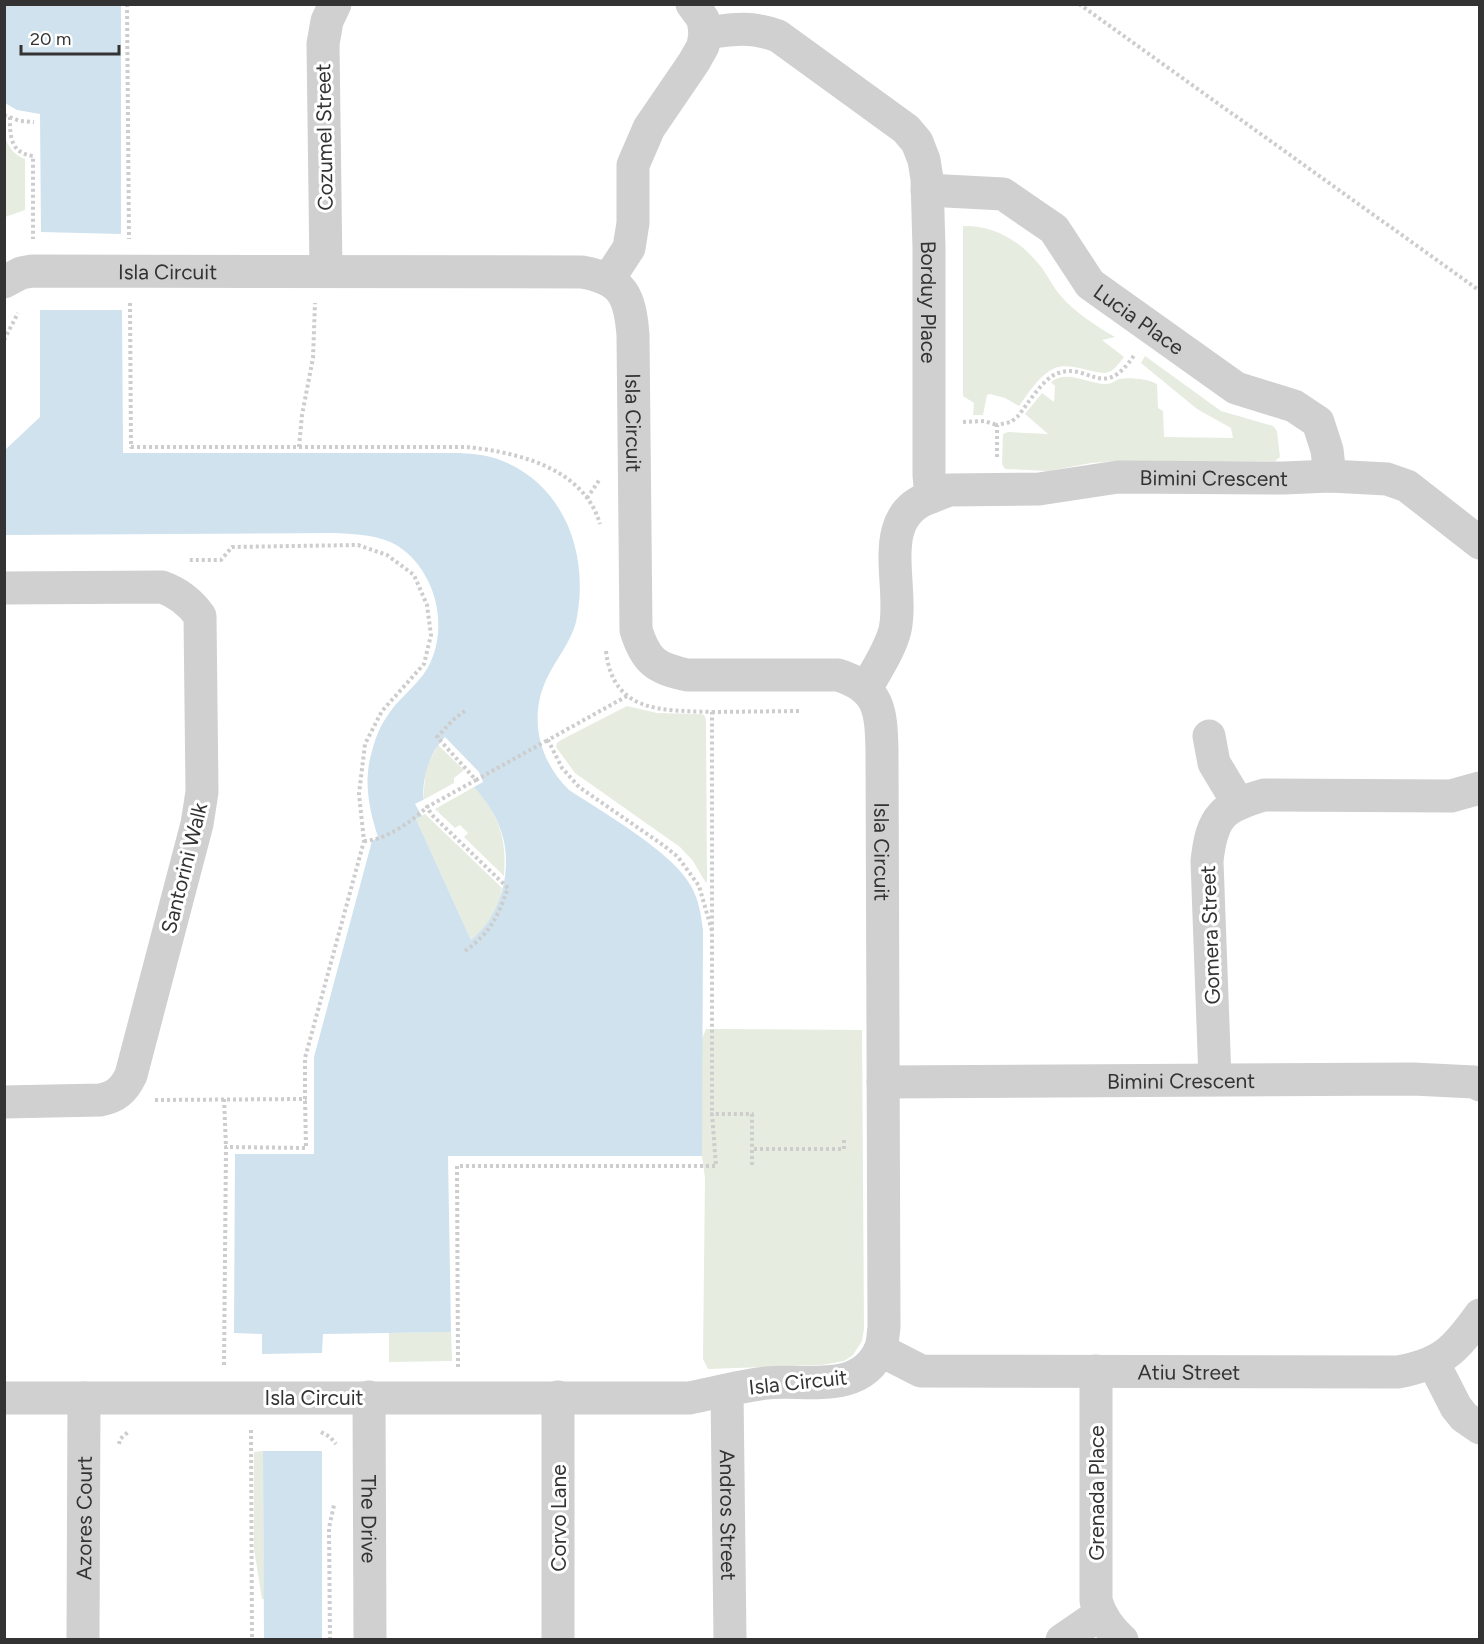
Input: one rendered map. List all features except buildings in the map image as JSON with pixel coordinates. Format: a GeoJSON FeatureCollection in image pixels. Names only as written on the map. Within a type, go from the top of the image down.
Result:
{"type":"FeatureCollection","features":[{"type":"Feature","properties":{"kind":"street","name":"Cozumel Street"},"geometry":{"type":"LineString","coordinates":[[326,271],[323,44],[327,21],[335,4]]}},
{"type":"Feature","properties":{"kind":"street","name":"Borduy Place"},"geometry":{"type":"LineString","coordinates":[[699,19],[742,28],[761,29],[778,36],[906,129],[917,142],[924,160],[927,190],[928,475],[931,497]]}},
{"type":"Feature","properties":{"kind":"street"},"geometry":{"type":"LineString","coordinates":[[608,280],[629,248],[633,223],[633,165],[649,128],[703,46],[699,19]]}},
{"type":"Feature","properties":{"kind":"street","name":"Lucia Place"},"geometry":{"type":"LineString","coordinates":[[927,190],[1004,194],[1054,229],[1090,284],[1236,388],[1294,405],[1318,422],[1327,450],[1330,476]]}},
{"type":"Feature","properties":{"kind":"street","name":"Isla Circuit"},"geometry":{"type":"LineString","coordinates":[[4,1398],[689,1398],[766,1383],[831,1382],[854,1377],[870,1365],[880,1350],[884,1327],[882,722],[879,708],[866,689],[854,680],[838,675],[687,675],[664,670],[651,660],[641,647],[636,630],[632,320],[628,302],[620,289],[601,275],[582,272],[129,271],[18,277]]}},
{"type":"Feature","properties":{"kind":"street","name":"Bimini Crescent"},"geometry":{"type":"LineString","coordinates":[[931,497],[949,490],[1039,489],[1118,477],[1330,476],[1387,479],[1407,486],[1479,543]]}},
{"type":"Feature","properties":{"kind":"street"},"geometry":{"type":"LineString","coordinates":[[866,689],[895,630],[896,535],[903,516],[919,501],[931,497]]}},
{"type":"Feature","properties":{"kind":"street","name":"Santorini Walk"},"geometry":{"type":"LineString","coordinates":[[4,588],[162,587],[183,597],[200,616],[203,746],[202,792],[197,824],[131,1075],[125,1087],[113,1098],[100,1100],[4,1102]]}},
{"type":"Feature","properties":{"kind":"street"},"geometry":{"type":"LineString","coordinates":[[1209,736],[1214,763],[1238,803]]}},
{"type":"Feature","properties":{"kind":"street","name":"Gomera Street"},"geometry":{"type":"LineString","coordinates":[[1215,1079],[1207,861],[1210,836],[1220,817],[1238,803],[1264,795],[1451,796],[1479,788]]}},
{"type":"Feature","properties":{"kind":"street","name":"Bimini Crescent"},"geometry":{"type":"LineString","coordinates":[[883,1082],[1413,1079],[1474,1082],[1479,1085]]}},
{"type":"Feature","properties":{"kind":"street","name":"Atiu Street"},"geometry":{"type":"LineString","coordinates":[[880,1350],[921,1371],[1398,1372],[1416,1369],[1433,1362],[1459,1344],[1479,1315]]}},
{"type":"Feature","properties":{"kind":"street"},"geometry":{"type":"LineString","coordinates":[[1433,1362],[1456,1407],[1464,1417],[1479,1428]]}},
{"type":"Feature","properties":{"kind":"street","name":"Grenada Place"},"geometry":{"type":"LineString","coordinates":[[1096,1371],[1096,1601],[1100,1614]]}},
{"type":"Feature","properties":{"kind":"street","name":"Andros Street"},"geometry":{"type":"LineString","coordinates":[[727,1391],[730,1640]]}},
{"type":"Feature","properties":{"kind":"street","name":"The Drive"},"geometry":{"type":"LineString","coordinates":[[369,1397],[370,1640]]}},
{"type":"Feature","properties":{"kind":"street","name":"Corvo Lane"},"geometry":{"type":"LineString","coordinates":[[558,1397],[558,1640]]}},
{"type":"Feature","properties":{"kind":"street","name":"Azores Court"},"geometry":{"type":"LineString","coordinates":[[83,1640],[84,1398]]}},
{"type":"Feature","properties":{"kind":"street"},"geometry":{"type":"LineString","coordinates":[[1062,1640],[1100,1614],[1122,1640]]}},
{"type":"Feature","properties":{"kind":"path"},"geometry":{"type":"LineString","coordinates":[[128,4],[131,447],[466,447],[495,450],[533,460],[563,476],[586,498],[597,515],[603,533]]}},
{"type":"Feature","properties":{"kind":"path"},"geometry":{"type":"LineString","coordinates":[[1078,4],[1479,291]]}},
{"type":"Feature","properties":{"kind":"path"},"geometry":{"type":"LineString","coordinates":[[4,114],[20,121],[34,122]]}},
{"type":"Feature","properties":{"kind":"path"},"geometry":{"type":"LineString","coordinates":[[4,339],[19,312],[32,304],[18,277],[33,156],[25,155],[15,148],[11,138],[10,117]]}},
{"type":"Feature","properties":{"kind":"path"},"geometry":{"type":"LineString","coordinates":[[299,447],[300,426],[312,358],[315,303],[326,303]]}},
{"type":"Feature","properties":{"kind":"path"},"geometry":{"type":"LineString","coordinates":[[130,304],[136,304]]}},
{"type":"Feature","properties":{"kind":"path"},"geometry":{"type":"LineString","coordinates":[[928,421],[984,421],[997,425],[1011,422],[1053,375],[1070,372],[1098,378],[1112,378],[1123,370],[1139,349]]}},
{"type":"Feature","properties":{"kind":"path"},"geometry":{"type":"LineString","coordinates":[[997,425],[998,490]]}},
{"type":"Feature","properties":{"kind":"path"},"geometry":{"type":"LineString","coordinates":[[586,498],[603,474]]}},
{"type":"Feature","properties":{"kind":"path"},"geometry":{"type":"LineString","coordinates":[[186,560],[221,561],[232,547],[358,544],[387,555],[414,576],[427,605],[431,635],[424,664],[382,711],[365,744],[359,794],[364,841],[305,1058],[306,1148],[226,1148]]}},
{"type":"Feature","properties":{"kind":"path"},"geometry":{"type":"LineString","coordinates":[[606,640],[608,666],[614,682],[627,696],[640,704],[655,708],[712,712],[802,711]]}},
{"type":"Feature","properties":{"kind":"path"},"geometry":{"type":"LineString","coordinates":[[364,841],[377,840],[427,807],[627,696]]}},
{"type":"Feature","properties":{"kind":"path"},"geometry":{"type":"LineString","coordinates":[[467,709],[437,737],[476,780]]}},
{"type":"Feature","properties":{"kind":"path"},"geometry":{"type":"LineString","coordinates":[[458,1367],[457,1166],[716,1166],[712,1114],[711,1042],[712,712]]}},
{"type":"Feature","properties":{"kind":"path"},"geometry":{"type":"LineString","coordinates":[[548,740],[562,768],[579,787],[663,845],[689,870],[699,886],[712,931]]}},
{"type":"Feature","properties":{"kind":"path"},"geometry":{"type":"LineString","coordinates":[[427,807],[432,815],[508,888],[494,923],[480,940],[465,951]]}},
{"type":"Feature","properties":{"kind":"path"},"geometry":{"type":"LineString","coordinates":[[152,1100],[305,1098]]}},
{"type":"Feature","properties":{"kind":"path"},"geometry":{"type":"LineString","coordinates":[[224,1099],[226,1148],[224,1368],[250,1368],[252,1640]]}},
{"type":"Feature","properties":{"kind":"path"},"geometry":{"type":"LineString","coordinates":[[712,1114],[752,1114],[752,1165]]}},
{"type":"Feature","properties":{"kind":"path"},"geometry":{"type":"LineString","coordinates":[[752,1149],[844,1149],[844,1138]]}},
{"type":"Feature","properties":{"kind":"path"},"geometry":{"type":"LineString","coordinates":[[118,1448],[120,1438],[126,1432],[135,1430]]}},
{"type":"Feature","properties":{"kind":"path"},"geometry":{"type":"LineString","coordinates":[[239,1430],[262,1430]]}},
{"type":"Feature","properties":{"kind":"path"},"geometry":{"type":"LineString","coordinates":[[314,1430],[330,1437],[339,1449]]}},
{"type":"Feature","properties":{"kind":"path"},"geometry":{"type":"LineString","coordinates":[[330,1640],[329,1528],[335,1500]]}},
{"type":"Feature","properties":{"kind":"shaded area"},"geometry":{"type":"Polygon","coordinates":[[[4,134],[12,150],[25,159],[25,210],[5,217],[4,134]]]}},
{"type":"Feature","properties":{"kind":"shaded area"},"geometry":{"type":"Polygon","coordinates":[[[963,226],[975,226],[997,232],[1026,250],[1042,268],[1055,289],[1072,307],[1115,337],[1102,340],[1124,357],[1116,367],[1106,373],[1070,366],[1055,368],[1039,380],[1019,406],[1005,398],[990,394],[987,395],[983,415],[973,415],[974,403],[963,396],[963,226]]]}},
{"type":"Feature","properties":{"kind":"shaded area"},"geometry":{"type":"Polygon","coordinates":[[[1145,356],[1221,411],[1273,426],[1277,431],[1280,457],[1275,461],[1116,461],[1049,471],[1005,469],[1002,464],[1003,434],[1008,432],[1048,434],[1025,414],[1042,393],[1054,402],[1055,386],[1051,382],[1064,377],[1106,384],[1128,378],[1153,382],[1157,384],[1158,408],[1163,411],[1164,437],[1233,438],[1231,428],[1197,409],[1141,363],[1145,356]]]}},
{"type":"Feature","properties":{"kind":"shaded area"},"geometry":{"type":"Polygon","coordinates":[[[627,706],[657,713],[700,714],[706,719],[706,883],[693,861],[680,847],[575,773],[556,747],[561,740],[627,706]]]}},
{"type":"Feature","properties":{"kind":"shaded area"},"geometry":{"type":"Polygon","coordinates":[[[438,745],[464,770],[454,778],[454,783],[423,800],[426,767],[438,745]]]}},
{"type":"Feature","properties":{"kind":"shaded area"},"geometry":{"type":"Polygon","coordinates":[[[474,787],[490,807],[500,828],[505,862],[504,876],[464,837],[468,833],[460,825],[455,828],[435,809],[474,787]]]}},
{"type":"Feature","properties":{"kind":"shaded area"},"geometry":{"type":"Polygon","coordinates":[[[425,814],[502,888],[491,917],[471,940],[416,819],[425,814]]]}},
{"type":"Feature","properties":{"kind":"shaded area"},"geometry":{"type":"Polygon","coordinates":[[[706,1029],[862,1030],[864,1329],[862,1341],[853,1355],[844,1361],[822,1365],[708,1369],[703,1359],[705,1178],[702,1156],[701,1041],[706,1029]]]}},
{"type":"Feature","properties":{"kind":"shaded area"},"geometry":{"type":"Polygon","coordinates":[[[451,1332],[452,1361],[389,1362],[389,1333],[451,1332]]]}},
{"type":"Feature","properties":{"kind":"shaded area"},"geometry":{"type":"Polygon","coordinates":[[[263,1451],[264,1599],[262,1599],[254,1549],[254,1452],[263,1451]]]}},
{"type":"Feature","properties":{"kind":"water"},"geometry":{"type":"Polygon","coordinates":[[[5,4],[121,5],[121,234],[41,232],[40,114],[17,110],[5,103],[5,4]]]}},
{"type":"Feature","properties":{"kind":"water"},"geometry":{"type":"Polygon","coordinates":[[[40,310],[122,310],[123,453],[460,453],[480,455],[500,460],[523,471],[542,487],[557,505],[568,526],[576,549],[579,573],[576,622],[541,693],[538,708],[540,738],[550,766],[569,790],[617,821],[669,860],[682,873],[696,897],[703,930],[702,1156],[448,1156],[451,1332],[323,1334],[322,1353],[262,1354],[262,1334],[234,1333],[235,1154],[314,1154],[314,1057],[372,841],[378,837],[368,795],[369,762],[379,730],[390,711],[423,675],[434,653],[438,637],[438,619],[436,602],[430,586],[411,557],[398,546],[384,539],[360,535],[336,533],[5,535],[5,450],[40,417],[40,310]],[[445,737],[434,751],[428,766],[423,800],[415,804],[422,816],[416,819],[471,940],[490,919],[497,906],[502,892],[506,862],[502,834],[497,821],[487,803],[474,787],[483,782],[479,772],[445,737]]]}},
{"type":"Feature","properties":{"kind":"water"},"geometry":{"type":"Polygon","coordinates":[[[263,1451],[322,1451],[322,1639],[264,1639],[263,1451]]]}}]}
